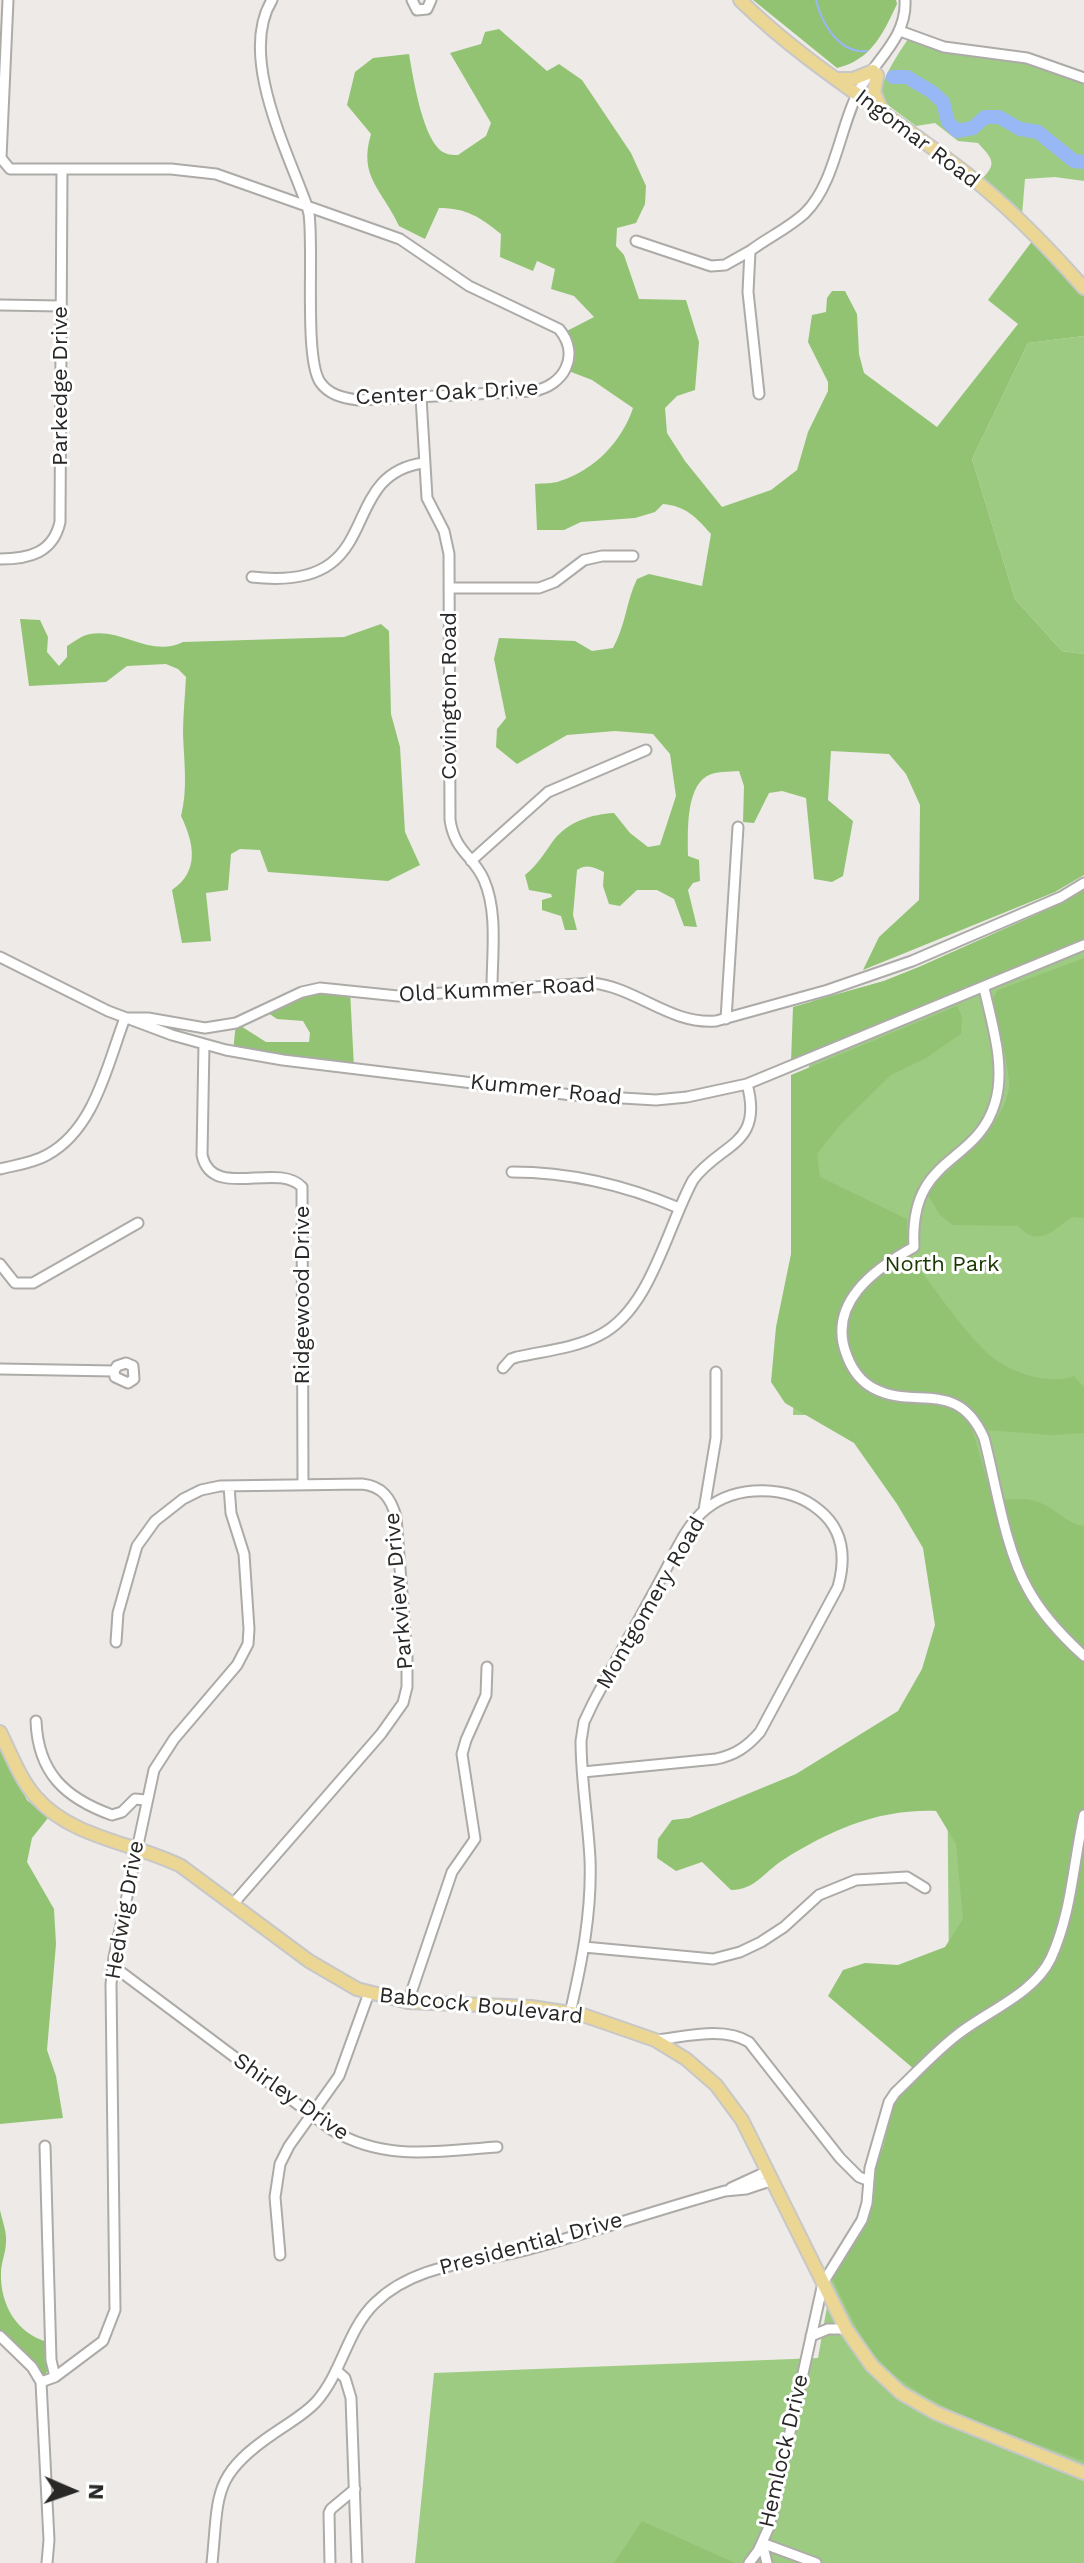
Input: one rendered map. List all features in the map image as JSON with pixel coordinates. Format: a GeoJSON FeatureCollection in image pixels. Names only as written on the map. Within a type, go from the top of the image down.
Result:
{"type":"FeatureCollection","features":[{"type":"Feature","properties":{"kind":"main road","name":"Ingomar Road"},"geometry":{"type":"LineString","coordinates":[[740,0],[787,43],[987,191],[1053,253],[1084,288]]}},
{"type":"Feature","properties":{"kind":"main road"},"geometry":{"type":"LineString","coordinates":[[836,79],[853,79],[875,73],[874,92],[882,112]]}},
{"type":"Feature","properties":{"kind":"main road","name":"Babcock Boulevard"},"geometry":{"type":"LineString","coordinates":[[0,1732],[25,1782],[46,1807],[79,1827],[181,1866],[321,1970],[346,1984],[408,2002],[531,2007],[570,2013],[655,2040],[686,2059],[716,2085],[742,2120],[846,2329],[872,2366],[901,2393],[917,2403],[1084,2473]]}},
{"type":"Feature","properties":{"kind":"street"},"geometry":{"type":"LineString","coordinates":[[8,0],[2,85],[3,163],[15,170],[205,171],[307,206]]}},
{"type":"Feature","properties":{"kind":"street","name":"Center Oak Drive"},"geometry":{"type":"LineString","coordinates":[[272,0],[260,32],[262,69],[272,110],[310,221],[314,367],[320,382],[331,393],[347,399],[521,392],[549,387],[563,376],[569,364],[566,338],[555,326],[469,286],[404,242],[307,206]]}},
{"type":"Feature","properties":{"kind":"street"},"geometry":{"type":"LineString","coordinates":[[412,0],[417,10],[427,9],[431,0]]}},
{"type":"Feature","properties":{"kind":"street"},"geometry":{"type":"LineString","coordinates":[[636,241],[711,266],[725,265],[805,213],[820,192],[857,94],[867,88],[898,43],[905,15],[905,0]]}},
{"type":"Feature","properties":{"kind":"street"},"geometry":{"type":"LineString","coordinates":[[900,31],[944,47],[1027,58],[1084,78]]}},
{"type":"Feature","properties":{"kind":"street","name":"Parkedge Drive"},"geometry":{"type":"LineString","coordinates":[[0,559],[33,556],[52,542],[58,529],[62,171]]}},
{"type":"Feature","properties":{"kind":"street"},"geometry":{"type":"LineString","coordinates":[[750,251],[748,292],[759,394]]}},
{"type":"Feature","properties":{"kind":"street"},"geometry":{"type":"LineString","coordinates":[[0,305],[61,306]]}},
{"type":"Feature","properties":{"kind":"street","name":"Covington Road"},"geometry":{"type":"LineString","coordinates":[[421,397],[427,498],[444,531],[451,588],[450,820],[456,843],[484,879],[490,899],[492,988]]}},
{"type":"Feature","properties":{"kind":"street"},"geometry":{"type":"LineString","coordinates":[[252,577],[293,579],[330,565],[347,547],[383,480],[404,468],[423,463]]}},
{"type":"Feature","properties":{"kind":"street"},"geometry":{"type":"LineString","coordinates":[[451,588],[539,588],[555,582],[584,560],[602,556],[633,556]]}},
{"type":"Feature","properties":{"kind":"street"},"geometry":{"type":"LineString","coordinates":[[471,861],[548,792],[646,750]]}},
{"type":"Feature","properties":{"kind":"street"},"geometry":{"type":"LineString","coordinates":[[726,1019],[738,827]]}},
{"type":"Feature","properties":{"kind":"street","name":"Old Kummer Road"},"geometry":{"type":"LineString","coordinates":[[125,1018],[148,1018],[205,1028],[236,1023],[312,989],[330,988],[398,996],[492,988],[601,984],[684,1018],[704,1022],[726,1019],[828,990],[912,961],[1061,897],[1084,883]]}},
{"type":"Feature","properties":{"kind":"street","name":"Kummer Road"},"geometry":{"type":"LineString","coordinates":[[0,957],[125,1018],[204,1044],[301,1062],[621,1100],[677,1099],[747,1084],[1084,945]]}},
{"type":"Feature","properties":{"kind":"street"},"geometry":{"type":"LineString","coordinates":[[984,988],[999,1077],[993,1111],[982,1128],[924,1187],[914,1213],[914,1247],[876,1270],[853,1294],[844,1318],[843,1342],[852,1367],[870,1386],[886,1393],[936,1398],[952,1403],[976,1422],[984,1438],[1012,1547],[1026,1586],[1045,1616],[1084,1656]]}},
{"type":"Feature","properties":{"kind":"street"},"geometry":{"type":"LineString","coordinates":[[0,1169],[43,1157],[74,1134],[90,1109],[125,1018]]}},
{"type":"Feature","properties":{"kind":"street","name":"Ridgewood Drive"},"geometry":{"type":"LineString","coordinates":[[204,1044],[204,1163],[220,1177],[285,1178],[302,1187],[303,1484]]}},
{"type":"Feature","properties":{"kind":"street"},"geometry":{"type":"LineString","coordinates":[[503,1368],[511,1359],[589,1340],[613,1327],[641,1294],[679,1208],[701,1169],[734,1145],[746,1127],[751,1106],[747,1084]]}},
{"type":"Feature","properties":{"kind":"street"},"geometry":{"type":"LineString","coordinates":[[512,1172],[552,1173],[595,1180],[679,1208]]}},
{"type":"Feature","properties":{"kind":"street"},"geometry":{"type":"LineString","coordinates":[[0,1264],[15,1283],[33,1283],[138,1223]]}},
{"type":"Feature","properties":{"kind":"street"},"geometry":{"type":"LineString","coordinates":[[0,1369],[114,1371]]}},
{"type":"Feature","properties":{"kind":"street"},"geometry":{"type":"LineString","coordinates":[[704,1510],[716,1438],[716,1372]]}},
{"type":"Feature","properties":{"kind":"street","name":"Parkview Drive"},"geometry":{"type":"LineString","coordinates":[[116,1642],[116,1624],[125,1583],[142,1537],[164,1512],[183,1499],[212,1487],[369,1485],[383,1492],[391,1503],[396,1517],[407,1687],[399,1710],[233,1904]]}},
{"type":"Feature","properties":{"kind":"street","name":"Hedwig Drive"},"geometry":{"type":"LineString","coordinates":[[41,2382],[55,2377],[103,2341],[115,2310],[113,1966],[118,1930],[154,1770],[162,1756],[237,1665],[248,1644],[244,1554],[231,1513],[229,1486]]}},
{"type":"Feature","properties":{"kind":"street","name":"Montgomery Road"},"geometry":{"type":"LineString","coordinates":[[570,2013],[584,1947],[590,1883],[581,1741],[584,1722],[683,1538],[704,1510],[734,1496],[762,1491],[783,1493],[811,1504],[831,1522],[842,1548],[842,1574],[833,1599],[760,1732],[741,1750],[716,1759],[583,1772]]}},
{"type":"Feature","properties":{"kind":"street"},"geometry":{"type":"LineString","coordinates":[[408,2002],[447,1883],[475,1839],[462,1754],[486,1695],[487,1667]]}},
{"type":"Feature","properties":{"kind":"street"},"geometry":{"type":"LineString","coordinates":[[36,1721],[38,1746],[43,1759],[53,1779],[69,1794],[112,1815],[122,1812],[135,1799],[146,1800]]}},
{"type":"Feature","properties":{"kind":"street","name":"Hemlock Drive"},"geometry":{"type":"LineString","coordinates":[[749,2563],[771,2521],[823,2283],[862,2220],[867,2203],[867,2180],[886,2111],[895,2093],[956,2035],[1027,1987],[1046,1966],[1068,1905],[1084,1815]]}},
{"type":"Feature","properties":{"kind":"street"},"geometry":{"type":"LineString","coordinates":[[584,1947],[713,1959],[740,1952],[761,1942],[784,1927],[819,1895],[856,1880],[907,1877],[925,1888]]}},
{"type":"Feature","properties":{"kind":"street","name":"Shirley Drive"},"geometry":{"type":"LineString","coordinates":[[113,1966],[312,2116],[354,2142],[386,2151],[497,2147]]}},
{"type":"Feature","properties":{"kind":"street"},"geometry":{"type":"LineString","coordinates":[[280,2255],[276,2178],[289,2146],[339,2076],[369,1993]]}},
{"type":"Feature","properties":{"kind":"street"},"geometry":{"type":"LineString","coordinates":[[655,2040],[726,2034],[749,2042],[840,2158],[859,2177],[867,2180]]}},
{"type":"Feature","properties":{"kind":"street"},"geometry":{"type":"LineString","coordinates":[[45,2146],[51,2360],[55,2377]]}},
{"type":"Feature","properties":{"kind":"street","name":"Presidential Drive"},"geometry":{"type":"LineString","coordinates":[[212,2563],[216,2505],[230,2471],[251,2449],[315,2403],[336,2370],[355,2330],[374,2303],[425,2273],[452,2263],[533,2248],[770,2175]]}},
{"type":"Feature","properties":{"kind":"street"},"geometry":{"type":"LineString","coordinates":[[811,2336],[828,2329],[846,2329]]}},
{"type":"Feature","properties":{"kind":"street"},"geometry":{"type":"LineString","coordinates":[[0,2336],[32,2367],[41,2382],[47,2563]]}},
{"type":"Feature","properties":{"kind":"street"},"geometry":{"type":"LineString","coordinates":[[336,2370],[345,2378],[351,2398],[357,2563]]}},
{"type":"Feature","properties":{"kind":"street"},"geometry":{"type":"LineString","coordinates":[[330,2563],[329,2513],[355,2489]]}},
{"type":"Feature","properties":{"kind":"street"},"geometry":{"type":"LineString","coordinates":[[762,2543],[767,2563]]}},
{"type":"Feature","properties":{"kind":"street"},"geometry":{"type":"LineString","coordinates":[[762,2543],[816,2563]]}},
{"type":"Feature","properties":{"kind":"green space"},"geometry":{"type":"Polygon","coordinates":[[[753,0],[896,0],[897,4],[881,35],[867,52],[859,59],[837,68],[753,0]]]}},
{"type":"Feature","properties":{"kind":"green space"},"geometry":{"type":"Polygon","coordinates":[[[499,29],[547,71],[559,64],[582,80],[631,153],[646,186],[645,204],[636,223],[617,228],[616,246],[624,255],[639,299],[686,300],[699,342],[695,390],[677,396],[665,408],[667,433],[722,507],[771,490],[797,470],[808,432],[828,391],[828,382],[808,342],[812,315],[826,312],[827,298],[832,291],[845,291],[857,314],[859,354],[864,373],[937,427],[1018,324],[988,300],[1036,236],[1084,288],[1084,336],[1028,343],[972,459],[1015,599],[1062,651],[1084,654],[1084,875],[1055,892],[863,970],[879,937],[919,900],[920,805],[906,774],[889,754],[831,751],[828,800],[853,821],[843,876],[832,882],[814,879],[806,798],[782,791],[769,793],[754,823],[743,822],[744,786],[739,771],[722,772],[710,774],[700,782],[689,813],[688,856],[699,860],[700,881],[693,883],[688,890],[697,927],[684,926],[674,899],[657,890],[637,890],[620,906],[609,904],[603,886],[604,872],[588,867],[577,870],[573,915],[577,930],[565,930],[561,916],[542,910],[542,900],[552,897],[551,894],[529,890],[525,875],[559,834],[573,824],[589,817],[614,813],[630,833],[648,847],[660,845],[676,796],[670,754],[653,734],[615,731],[567,735],[517,764],[496,747],[497,729],[506,718],[494,659],[499,638],[575,641],[592,651],[613,648],[637,579],[649,574],[702,586],[711,534],[690,513],[663,504],[655,512],[635,518],[581,522],[564,530],[537,530],[535,484],[560,481],[596,462],[622,432],[633,408],[592,380],[566,370],[563,333],[594,317],[574,296],[551,289],[555,269],[537,261],[533,271],[500,257],[501,234],[479,218],[457,210],[439,208],[425,239],[399,226],[374,182],[368,161],[371,134],[347,105],[355,72],[373,58],[409,54],[416,93],[431,137],[445,153],[458,155],[486,136],[491,123],[450,53],[481,44],[485,32],[499,29]]]}},
{"type":"Feature","properties":{"kind":"green space"},"geometry":{"type":"Polygon","coordinates":[[[910,36],[935,44],[1004,53],[1084,78],[1084,181],[1055,177],[1025,179],[1022,215],[978,183],[992,163],[978,143],[958,141],[935,123],[916,126],[881,100],[886,77],[910,36]]]}},
{"type":"Feature","properties":{"kind":"green space"},"geometry":{"type":"Polygon","coordinates":[[[1084,336],[1084,654],[1062,651],[1015,599],[972,459],[1028,343],[1084,336]]]}},
{"type":"Feature","properties":{"kind":"green space"},"geometry":{"type":"Polygon","coordinates":[[[20,619],[40,620],[48,637],[47,652],[59,666],[67,657],[67,646],[90,634],[114,635],[159,647],[183,642],[344,637],[381,624],[389,631],[391,714],[400,747],[405,832],[420,865],[388,881],[268,872],[260,850],[240,849],[231,854],[228,890],[206,893],[211,941],[182,943],[172,890],[187,874],[192,856],[189,836],[181,816],[185,786],[183,734],[186,677],[166,664],[127,666],[106,682],[29,686],[20,619]]]}},
{"type":"Feature","properties":{"kind":"green space","name":"North Park"},"geometry":{"type":"Polygon","coordinates":[[[1084,889],[1084,2563],[415,2563],[434,2373],[818,2358],[832,2278],[869,2217],[872,2176],[893,2107],[901,2096],[950,2084],[944,1415],[793,1415],[812,1001],[884,981],[919,967],[1058,905],[1084,889]]]}},
{"type":"Feature","properties":{"kind":"green space"},"geometry":{"type":"Polygon","coordinates":[[[1084,889],[1084,942],[791,1062],[793,1007],[884,981],[919,967],[1058,905],[1084,889]]]}},
{"type":"Feature","properties":{"kind":"green space"},"geometry":{"type":"Polygon","coordinates":[[[1084,958],[1084,1218],[1072,1217],[1052,1232],[1039,1237],[1026,1233],[1018,1226],[953,1225],[940,1215],[927,1194],[982,1138],[1002,1109],[1008,1094],[1008,1070],[993,999],[998,990],[1084,958]]]}},
{"type":"Feature","properties":{"kind":"green space"},"geometry":{"type":"Polygon","coordinates":[[[350,990],[354,1068],[233,1051],[236,1023],[266,1042],[309,1042],[310,1033],[303,1021],[277,1019],[265,1011],[302,992],[350,990]]]}},
{"type":"Feature","properties":{"kind":"green space"},"geometry":{"type":"Polygon","coordinates":[[[957,1006],[962,1016],[961,1034],[926,1058],[891,1075],[841,1124],[817,1154],[820,1177],[907,1219],[911,1258],[965,1328],[993,1358],[1014,1370],[1039,1378],[1074,1376],[1084,1387],[1084,1433],[1051,1435],[972,1429],[993,1500],[1033,1500],[1084,1526],[1084,2461],[979,2422],[905,2383],[869,2347],[832,2278],[869,2217],[872,2176],[893,2107],[900,2095],[921,2075],[828,1996],[843,1970],[865,1963],[898,1965],[945,1947],[963,1919],[956,1844],[936,1811],[894,1814],[837,1831],[801,1849],[753,1884],[739,1889],[731,1890],[702,1862],[676,1871],[657,1858],[658,1839],[672,1820],[689,1818],[796,1774],[898,1711],[922,1669],[935,1625],[923,1548],[897,1504],[854,1443],[785,1403],[771,1382],[776,1327],[791,1254],[791,1075],[957,1006]]]}},
{"type":"Feature","properties":{"kind":"green space"},"geometry":{"type":"Polygon","coordinates":[[[0,1749],[27,1800],[48,1818],[32,1838],[27,1862],[54,1909],[56,1944],[47,2050],[56,2076],[63,2118],[0,2124],[0,1749]]]}},
{"type":"Feature","properties":{"kind":"green space"},"geometry":{"type":"Polygon","coordinates":[[[0,2210],[6,2238],[1,2285],[7,2307],[27,2332],[47,2342],[46,2374],[41,2374],[0,2330],[0,2210]]]}},
{"type":"Feature","properties":{"kind":"green space"},"geometry":{"type":"Polygon","coordinates":[[[642,2521],[735,2563],[614,2563],[642,2521]]]}},
{"type":"Feature","properties":{"kind":"waterway"},"geometry":{"type":"LineString","coordinates":[[816,0],[834,36],[848,48],[867,51]]}},
{"type":"Feature","properties":{"kind":"waterway"},"geometry":{"type":"LineString","coordinates":[[893,77],[907,77],[932,92],[943,102],[948,122],[957,131],[973,128],[985,117],[999,117],[1020,129],[1038,132],[1074,161],[1084,162]]}}]}
